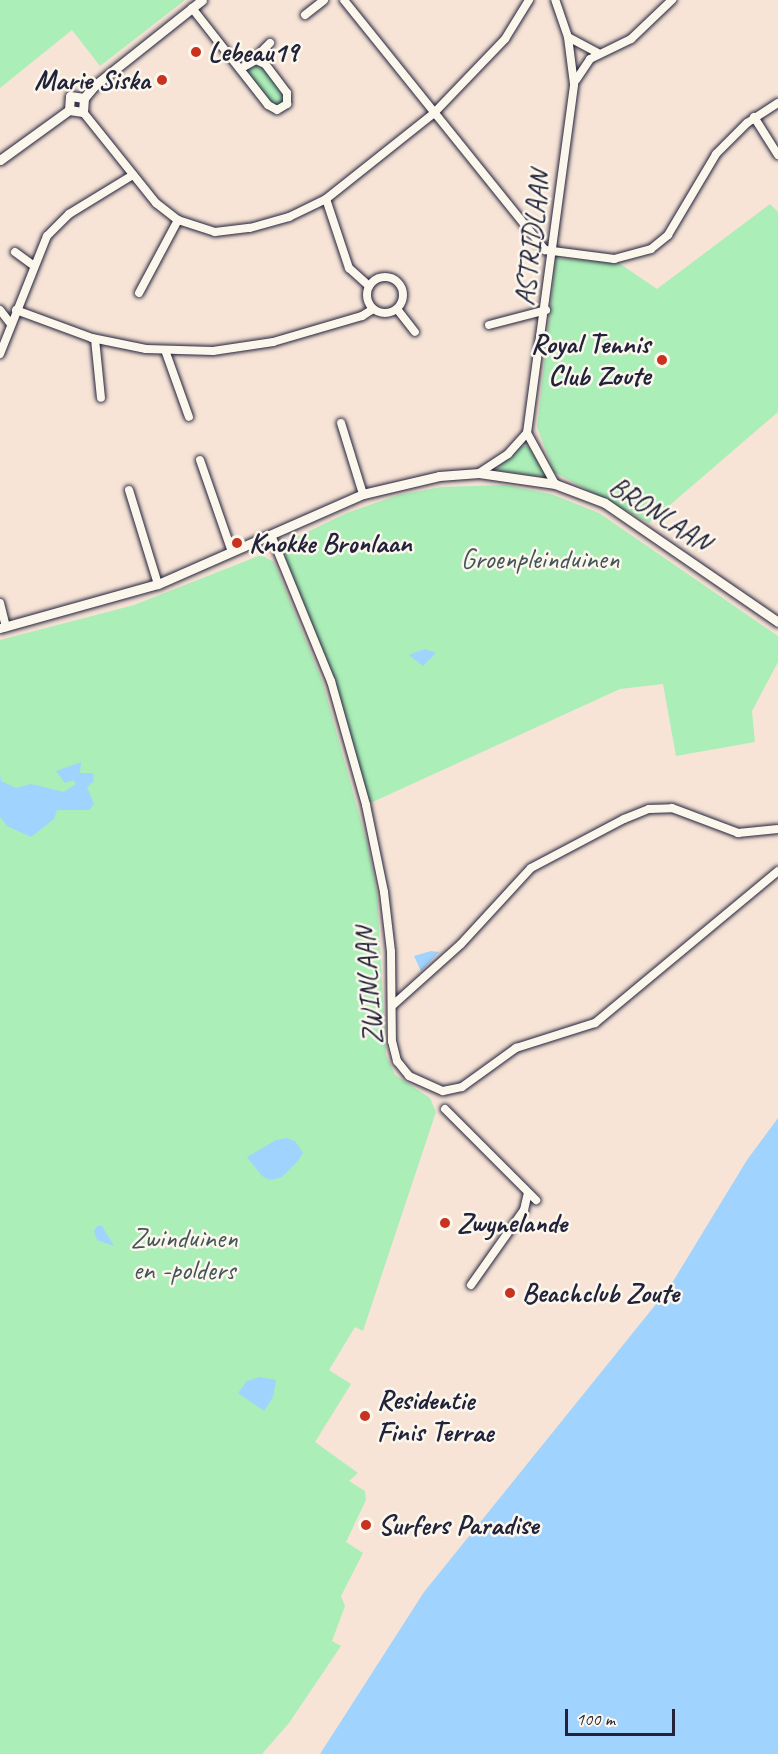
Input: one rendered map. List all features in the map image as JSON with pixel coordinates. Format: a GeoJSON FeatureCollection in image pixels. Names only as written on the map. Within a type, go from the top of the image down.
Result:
{"type":"FeatureCollection","features":[{"type":"Feature","properties":{"kind":"street"},"geometry":{"type":"LineString","coordinates":[[202,0],[94,86],[84,98],[83,112],[156,203],[178,220],[215,232],[250,228],[290,217],[326,199],[434,113],[505,39],[529,0]]}},
{"type":"Feature","properties":{"kind":"street"},"geometry":{"type":"LineString","coordinates":[[305,15],[324,0]]}},
{"type":"Feature","properties":{"kind":"street"},"geometry":{"type":"LineString","coordinates":[[344,0],[539,245],[553,252],[614,259],[651,249],[668,235],[716,153],[754,117],[778,104]]}},
{"type":"Feature","properties":{"kind":"street"},"geometry":{"type":"LineString","coordinates":[[555,0],[568,37],[574,84]]}},
{"type":"Feature","properties":{"kind":"street"},"geometry":{"type":"LineString","coordinates":[[574,84],[585,64],[598,53],[631,39],[672,0]]}},
{"type":"Feature","properties":{"kind":"street"},"geometry":{"type":"LineString","coordinates":[[192,8],[268,105],[277,110],[285,107],[287,93],[265,64],[251,62]]}},
{"type":"Feature","properties":{"kind":"street"},"geometry":{"type":"LineString","coordinates":[[568,37],[598,53]]}},
{"type":"Feature","properties":{"kind":"street"},"geometry":{"type":"LineString","coordinates":[[240,69],[251,62],[270,43]]}},
{"type":"Feature","properties":{"kind":"street","name":"ASTRIDLAAN"},"geometry":{"type":"LineString","coordinates":[[527,433],[546,310],[574,84]]}},
{"type":"Feature","properties":{"kind":"street"},"geometry":{"type":"LineString","coordinates":[[69,110],[67,103],[70,96],[84,98]]}},
{"type":"Feature","properties":{"kind":"street"},"geometry":{"type":"LineString","coordinates":[[0,160],[69,110],[83,112]]}},
{"type":"Feature","properties":{"kind":"street"},"geometry":{"type":"LineString","coordinates":[[754,117],[778,155]]}},
{"type":"Feature","properties":{"kind":"street"},"geometry":{"type":"LineString","coordinates":[[0,354],[33,265],[47,236],[61,221],[133,175]]}},
{"type":"Feature","properties":{"kind":"street"},"geometry":{"type":"LineString","coordinates":[[326,199],[349,268],[369,286]]}},
{"type":"Feature","properties":{"kind":"street"},"geometry":{"type":"LineString","coordinates":[[139,293],[178,220]]}},
{"type":"Feature","properties":{"kind":"street"},"geometry":{"type":"LineString","coordinates":[[15,252],[33,265]]}},
{"type":"Feature","properties":{"kind":"street"},"geometry":{"type":"LineString","coordinates":[[377,278],[395,279],[404,293],[397,309],[385,313],[373,309],[367,298],[369,286],[377,278]]}},
{"type":"Feature","properties":{"kind":"street"},"geometry":{"type":"LineString","coordinates":[[16,310],[95,339],[165,350],[248,348],[362,316],[373,309]]}},
{"type":"Feature","properties":{"kind":"street"},"geometry":{"type":"LineString","coordinates":[[397,309],[415,332]]}},
{"type":"Feature","properties":{"kind":"street"},"geometry":{"type":"LineString","coordinates":[[0,310],[11,324]]}},
{"type":"Feature","properties":{"kind":"street"},"geometry":{"type":"LineString","coordinates":[[489,325],[546,310]]}},
{"type":"Feature","properties":{"kind":"street"},"geometry":{"type":"LineString","coordinates":[[95,339],[101,398]]}},
{"type":"Feature","properties":{"kind":"street"},"geometry":{"type":"LineString","coordinates":[[165,350],[189,417]]}},
{"type":"Feature","properties":{"kind":"street"},"geometry":{"type":"LineString","coordinates":[[341,423],[363,494]]}},
{"type":"Feature","properties":{"kind":"street"},"geometry":{"type":"LineString","coordinates":[[479,473],[508,454],[527,433],[555,484]]}},
{"type":"Feature","properties":{"kind":"street"},"geometry":{"type":"LineString","coordinates":[[200,460],[232,552]]}},
{"type":"Feature","properties":{"kind":"street","name":"BRONLAAN"},"geometry":{"type":"LineString","coordinates":[[3,628],[158,584],[363,494],[439,476],[479,473],[555,484],[623,512],[778,621]]}},
{"type":"Feature","properties":{"kind":"street"},"geometry":{"type":"LineString","coordinates":[[129,490],[158,584]]}},
{"type":"Feature","properties":{"kind":"street","name":"ZWINLAAN"},"geometry":{"type":"LineString","coordinates":[[271,535],[330,681],[366,805],[384,892],[393,1005],[392,1041],[402,1069],[435,1089],[462,1087],[516,1048],[595,1023],[778,871]]}},
{"type":"Feature","properties":{"kind":"street"},"geometry":{"type":"LineString","coordinates":[[0,603],[3,628]]}},
{"type":"Feature","properties":{"kind":"street"},"geometry":{"type":"LineString","coordinates":[[393,1005],[461,944],[531,868],[624,819],[650,809],[672,808],[738,833],[778,829]]}},
{"type":"Feature","properties":{"kind":"street"},"geometry":{"type":"LineString","coordinates":[[445,1109],[536,1200]]}},
{"type":"Feature","properties":{"kind":"street"},"geometry":{"type":"LineString","coordinates":[[471,1285],[524,1210],[528,1193]]}},
{"type":"Feature","properties":{"kind":"green space"},"geometry":{"type":"Polygon","coordinates":[[[0,0],[185,0],[100,66],[72,30],[0,88],[0,0]]]}},
{"type":"Feature","properties":{"kind":"green space"},"geometry":{"type":"Polygon","coordinates":[[[255,63],[263,65],[285,94],[283,105],[274,107],[248,76],[248,68],[255,63]]]}},
{"type":"Feature","properties":{"kind":"green space","name":"Royal Tennis Club Zoute"},"geometry":{"type":"Polygon","coordinates":[[[770,204],[778,212],[778,412],[649,523],[554,472],[537,427],[556,258],[619,263],[657,289],[770,204]]]}},
{"type":"Feature","properties":{"kind":"green space"},"geometry":{"type":"Polygon","coordinates":[[[520,445],[530,447],[548,478],[496,470],[520,445]]]}},
{"type":"Feature","properties":{"kind":"green space","name":"Groenpleinduinen"},"geometry":{"type":"Polygon","coordinates":[[[505,485],[551,494],[599,513],[778,636],[778,662],[752,711],[755,742],[676,756],[663,684],[620,689],[366,805],[331,681],[276,547],[347,513],[398,495],[441,487],[505,485]]]}},
{"type":"Feature","properties":{"kind":"green space","name":"Zwinduinen en -polders"},"geometry":{"type":"Polygon","coordinates":[[[261,555],[274,562],[323,683],[367,843],[377,893],[386,1055],[395,1075],[430,1098],[436,1112],[363,1331],[355,1327],[329,1370],[351,1384],[315,1442],[358,1473],[349,1481],[365,1491],[366,1500],[346,1542],[363,1553],[341,1596],[345,1606],[332,1641],[341,1646],[289,1723],[262,1754],[0,1754],[0,640],[134,605],[261,555]]]}},
{"type":"Feature","properties":{"kind":"water"},"geometry":{"type":"Polygon","coordinates":[[[425,649],[436,653],[423,666],[409,655],[425,649]]]}},
{"type":"Feature","properties":{"kind":"water"},"geometry":{"type":"Polygon","coordinates":[[[81,762],[80,773],[93,773],[94,781],[87,787],[94,804],[89,810],[57,810],[54,819],[31,837],[7,826],[0,817],[0,773],[1,781],[16,788],[31,784],[64,792],[76,784],[73,780],[65,783],[56,771],[81,762]]]}},
{"type":"Feature","properties":{"kind":"water"},"geometry":{"type":"Polygon","coordinates":[[[431,951],[439,952],[421,971],[414,956],[431,951]]]}},
{"type":"Feature","properties":{"kind":"water"},"geometry":{"type":"Polygon","coordinates":[[[778,1118],[778,1754],[320,1754],[424,1592],[669,1288],[747,1160],[778,1118]]]}},
{"type":"Feature","properties":{"kind":"water"},"geometry":{"type":"Polygon","coordinates":[[[287,1138],[295,1141],[303,1153],[298,1161],[282,1177],[270,1180],[262,1176],[247,1157],[276,1140],[287,1138]]]}},
{"type":"Feature","properties":{"kind":"water"},"geometry":{"type":"Polygon","coordinates":[[[97,1226],[102,1226],[114,1246],[97,1240],[94,1231],[97,1226]]]}},
{"type":"Feature","properties":{"kind":"water"},"geometry":{"type":"Polygon","coordinates":[[[260,1377],[276,1380],[273,1397],[264,1411],[238,1393],[247,1381],[260,1377]]]}},
{"type":"Feature","properties":{"kind":"place","name":"Lebeau19"},"geometry":{"type":"Point","coordinates":[196,52]}},
{"type":"Feature","properties":{"kind":"place","name":"Marie Siska"},"geometry":{"type":"Point","coordinates":[162,80]}},
{"type":"Feature","properties":{"kind":"place","name":"Royal Tennis Club Zoute"},"geometry":{"type":"Point","coordinates":[662,360]}},
{"type":"Feature","properties":{"kind":"place","name":"Knokke Bronlaan"},"geometry":{"type":"Point","coordinates":[237,543]}},
{"type":"Feature","properties":{"kind":"place","name":"Zwynelande"},"geometry":{"type":"Point","coordinates":[445,1223]}},
{"type":"Feature","properties":{"kind":"place","name":"Beachclub Zoute"},"geometry":{"type":"Point","coordinates":[510,1293]}},
{"type":"Feature","properties":{"kind":"place","name":"Residentie Finis Terrae"},"geometry":{"type":"Point","coordinates":[365,1416]}},
{"type":"Feature","properties":{"kind":"place","name":"Surfers Paradise"},"geometry":{"type":"Point","coordinates":[366,1525]}}]}
